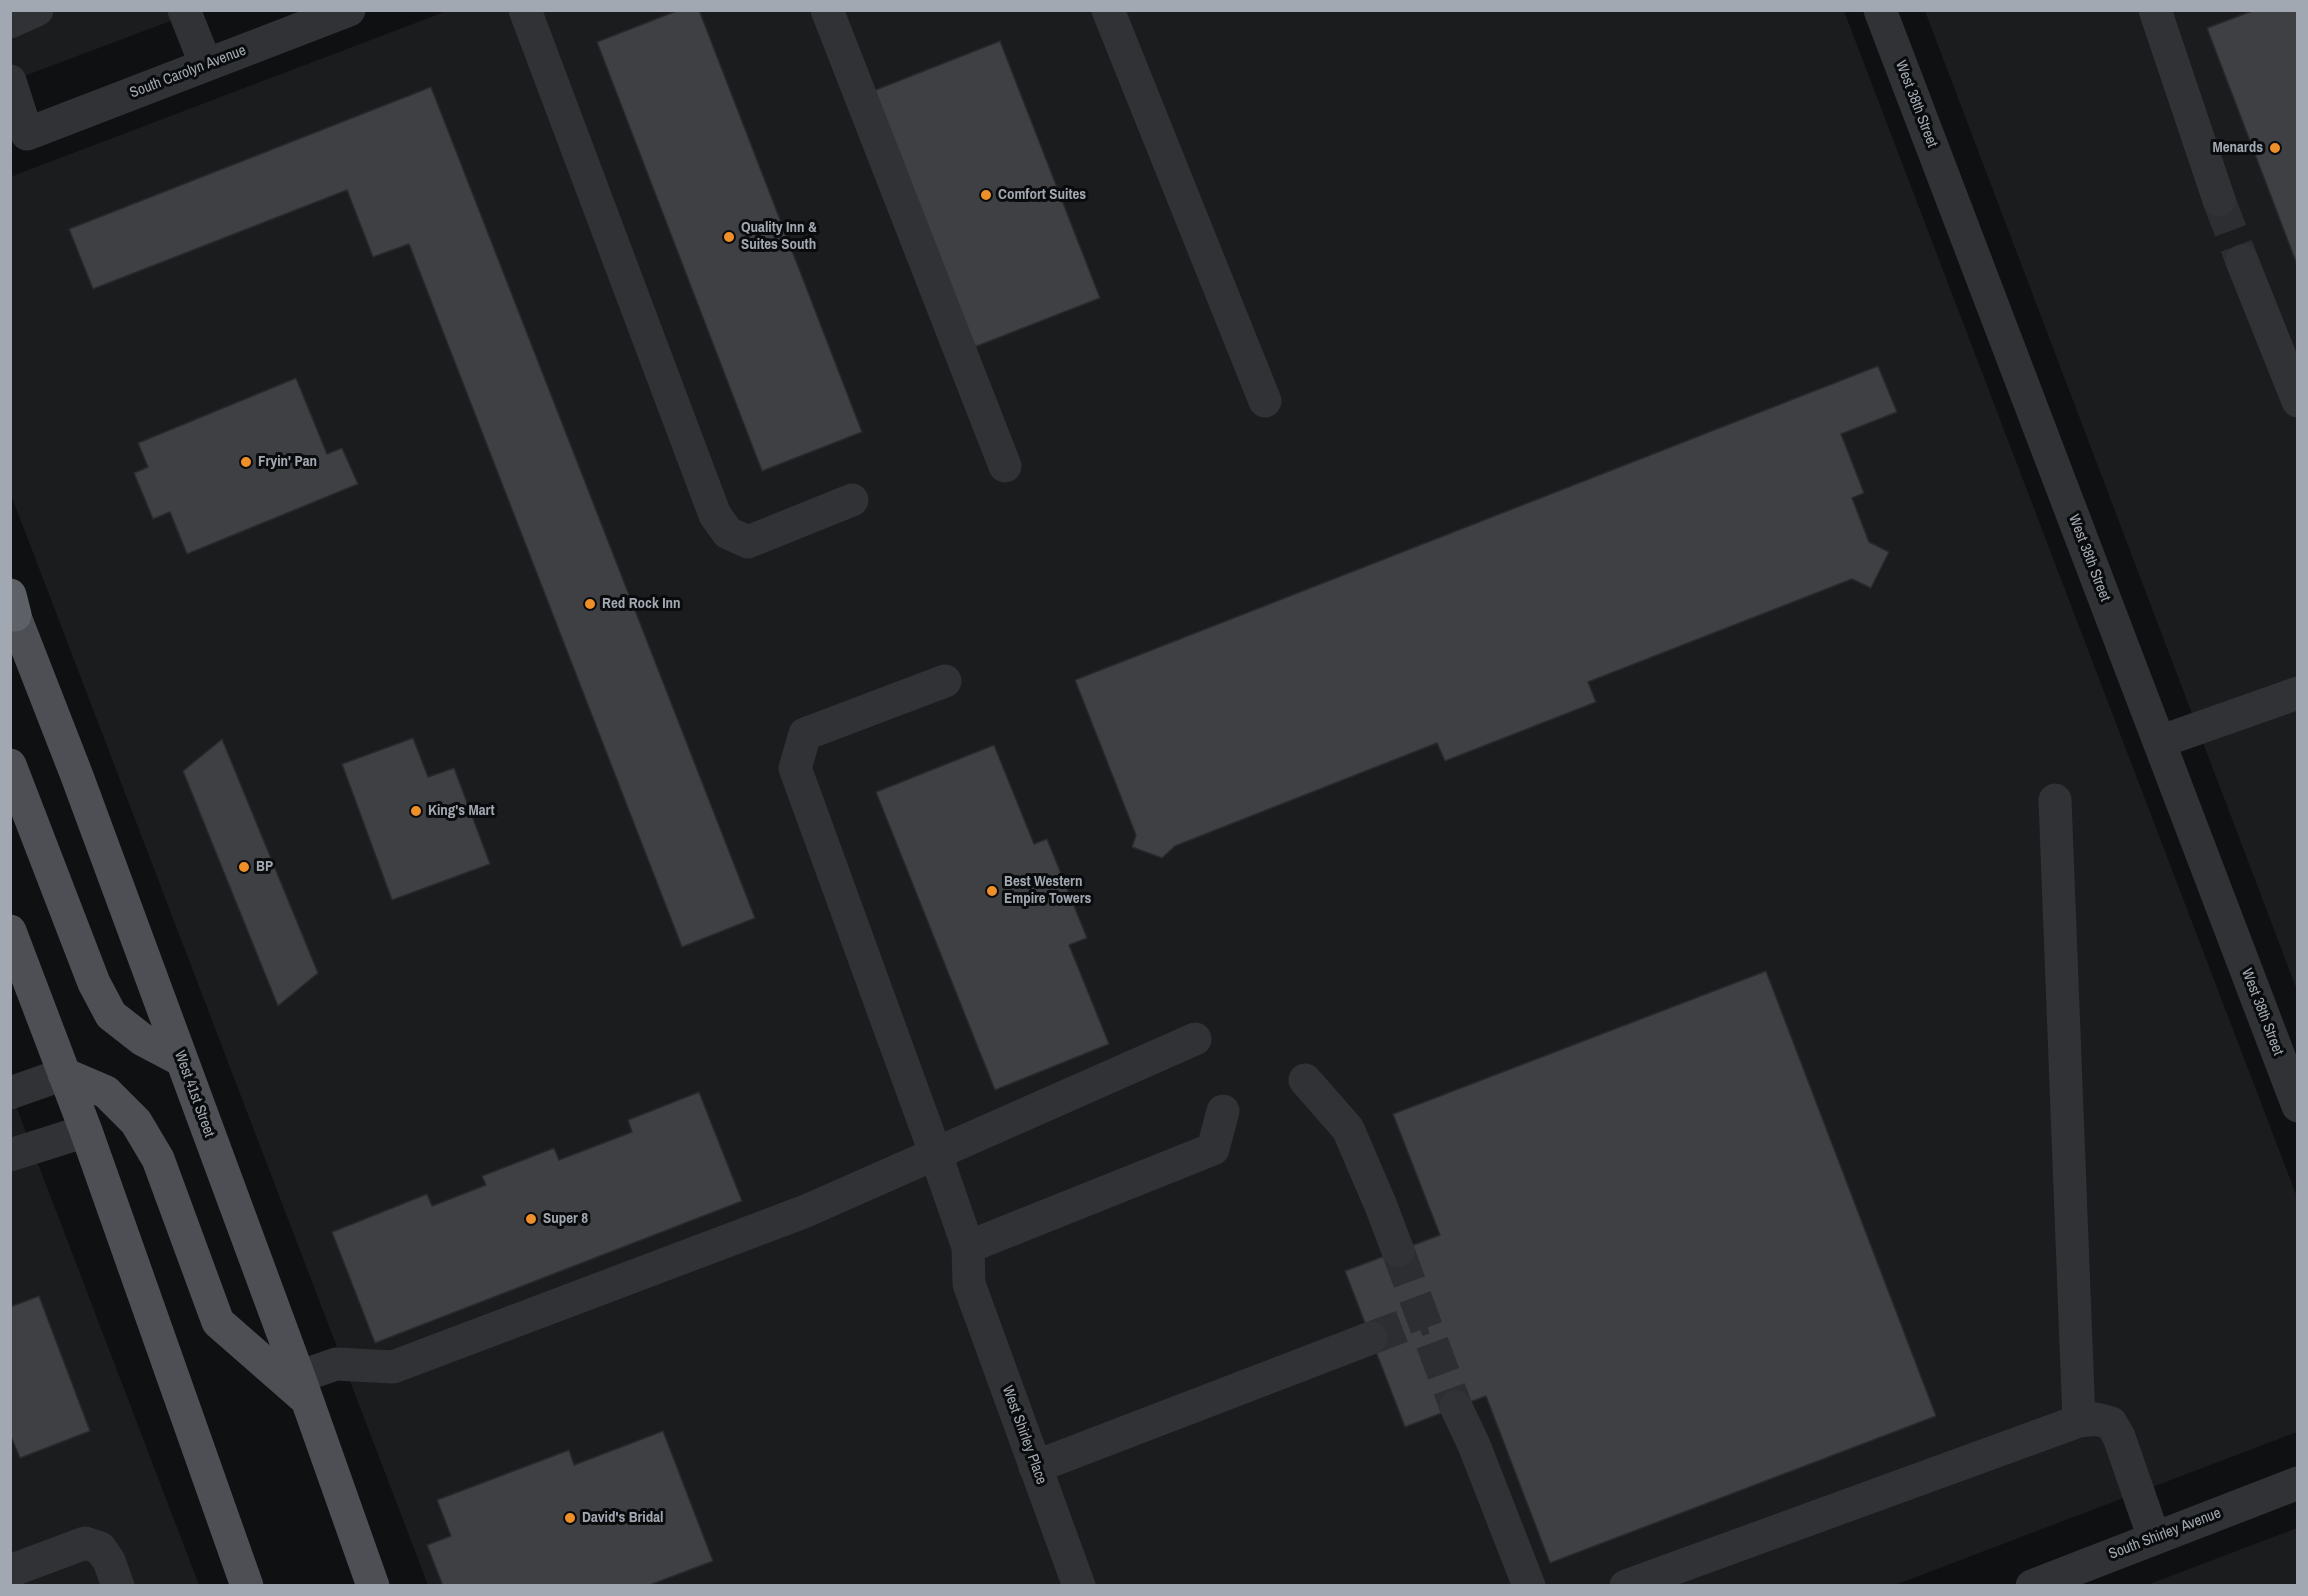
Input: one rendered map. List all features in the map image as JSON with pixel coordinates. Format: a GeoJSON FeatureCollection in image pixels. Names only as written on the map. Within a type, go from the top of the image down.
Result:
{"type":"FeatureCollection","features":[{"type":"Feature","properties":{"kind":"main road","name":"West 41st Street"},"geometry":{"type":"LineString","coordinates":[[12,604],[303,1388],[374,1586]]}},
{"type":"Feature","properties":{"kind":"main road"},"geometry":{"type":"LineString","coordinates":[[10,765],[94,982],[111,1015],[143,1040],[181,1060]]}},
{"type":"Feature","properties":{"kind":"main road"},"geometry":{"type":"LineString","coordinates":[[10,931],[86,1131],[247,1586]]}},
{"type":"Feature","properties":{"kind":"main road"},"geometry":{"type":"LineString","coordinates":[[64,1074],[106,1092],[136,1122],[158,1159],[218,1322],[303,1388]]}},
{"type":"Feature","properties":{"kind":"street"},"geometry":{"type":"LineString","coordinates":[[10,22],[37,10]]}},
{"type":"Feature","properties":{"kind":"street"},"geometry":{"type":"LineString","coordinates":[[184,10],[206,65]]}},
{"type":"Feature","properties":{"kind":"street","name":"South Carolyn Avenue"},"geometry":{"type":"LineString","coordinates":[[10,81],[27,134],[349,10]]}},
{"type":"Feature","properties":{"kind":"street"},"geometry":{"type":"LineString","coordinates":[[525,10],[716,515],[728,533],[748,542],[852,501]]}},
{"type":"Feature","properties":{"kind":"street"},"geometry":{"type":"LineString","coordinates":[[827,10],[1005,466]]}},
{"type":"Feature","properties":{"kind":"street"},"geometry":{"type":"LineString","coordinates":[[1108,10],[1265,401]]}},
{"type":"Feature","properties":{"kind":"street","name":"West 38th Street"},"geometry":{"type":"LineString","coordinates":[[1880,10],[2159,742],[2294,1088]]}},
{"type":"Feature","properties":{"kind":"street"},"geometry":{"type":"LineString","coordinates":[[2155,10],[2219,200]]}},
{"type":"Feature","properties":{"kind":"street"},"geometry":{"type":"LineString","coordinates":[[2242,261],[2298,401]]}},
{"type":"Feature","properties":{"kind":"street","name":"West Shirley Place"},"geometry":{"type":"LineString","coordinates":[[945,681],[805,734],[795,768],[968,1247],[969,1284],[1079,1586]]}},
{"type":"Feature","properties":{"kind":"street"},"geometry":{"type":"LineString","coordinates":[[2159,742],[2298,693]]}},
{"type":"Feature","properties":{"kind":"street"},"geometry":{"type":"LineString","coordinates":[[2055,800],[2079,1421]]}},
{"type":"Feature","properties":{"kind":"street"},"geometry":{"type":"LineString","coordinates":[[303,1388],[336,1364],[393,1367],[806,1211],[1196,1039]]}},
{"type":"Feature","properties":{"kind":"street"},"geometry":{"type":"LineString","coordinates":[[10,1093],[64,1074]]}},
{"type":"Feature","properties":{"kind":"street"},"geometry":{"type":"LineString","coordinates":[[1305,1080],[1348,1129],[1398,1251]]}},
{"type":"Feature","properties":{"kind":"street"},"geometry":{"type":"LineString","coordinates":[[968,1247],[1213,1149],[1223,1111]]}},
{"type":"Feature","properties":{"kind":"street"},"geometry":{"type":"LineString","coordinates":[[10,1155],[86,1131]]}},
{"type":"Feature","properties":{"kind":"street"},"geometry":{"type":"LineString","coordinates":[[1035,1467],[1371,1338]]}},
{"type":"Feature","properties":{"kind":"street"},"geometry":{"type":"LineString","coordinates":[[1456,1407],[1474,1445],[1529,1586]]}},
{"type":"Feature","properties":{"kind":"street"},"geometry":{"type":"LineString","coordinates":[[1626,1586],[2079,1421],[2096,1419],[2111,1423],[2119,1437],[2154,1538]]}},
{"type":"Feature","properties":{"kind":"street","name":"South Shirley Avenue"},"geometry":{"type":"LineString","coordinates":[[2032,1586],[2298,1484]]}},
{"type":"Feature","properties":{"kind":"street"},"geometry":{"type":"LineString","coordinates":[[10,1570],[85,1543],[100,1548],[109,1561],[118,1586]]}},
{"type":"Feature","properties":{"kind":"shaded area"},"geometry":{"type":"Polygon","coordinates":[[[11,11],[197,11],[11,81],[11,11]]]}},
{"type":"Feature","properties":{"kind":"shaded area"},"geometry":{"type":"Polygon","coordinates":[[[447,11],[1844,11],[2297,1197],[2297,1432],[1895,1585],[428,1585],[11,495],[10,177],[447,11]]]}},
{"type":"Feature","properties":{"kind":"shaded area"},"geometry":{"type":"Polygon","coordinates":[[[1925,11],[2297,11],[2297,990],[1925,11]]]}},
{"type":"Feature","properties":{"kind":"shaded area"},"geometry":{"type":"Polygon","coordinates":[[[11,1093],[199,1585],[11,1585],[11,1093]]]}},
{"type":"Feature","properties":{"kind":"shaded area"},"geometry":{"type":"Polygon","coordinates":[[[2297,1528],[2297,1585],[2147,1585],[2297,1528]]]}},
{"type":"Feature","properties":{"kind":"building","name":"Quality Inn & Suites South"},"geometry":{"type":"Polygon","coordinates":[[[679,10],[699,10],[862,432],[762,471],[597,42],[679,10]]]}},
{"type":"Feature","properties":{"kind":"building","name":"Menards"},"geometry":{"type":"Polygon","coordinates":[[[2255,10],[2298,10],[2298,267],[2207,28],[2255,10]]]}},
{"type":"Feature","properties":{"kind":"building","name":"Comfort Suites"},"geometry":{"type":"Polygon","coordinates":[[[1000,41],[1100,298],[972,348],[873,91],[1000,41]]]}},
{"type":"Feature","properties":{"kind":"building","name":"Red Rock Inn"},"geometry":{"type":"Polygon","coordinates":[[[431,87],[755,918],[682,947],[409,244],[373,257],[347,190],[93,289],[69,229],[431,87]]]}},
{"type":"Feature","properties":{"kind":"building"},"geometry":{"type":"Polygon","coordinates":[[[1878,366],[1897,412],[1841,434],[1864,493],[1852,498],[1869,542],[1889,552],[1871,588],[1852,579],[1588,682],[1596,702],[1445,761],[1437,743],[1175,846],[1162,858],[1132,847],[1136,835],[1075,680],[1878,366]]]}},
{"type":"Feature","properties":{"kind":"building"},"geometry":{"type":"Polygon","coordinates":[[[296,378],[327,454],[342,448],[358,484],[187,554],[170,512],[153,519],[134,473],[148,467],[138,443],[296,378]]]}},
{"type":"Feature","properties":{"kind":"building"},"geometry":{"type":"Polygon","coordinates":[[[413,738],[428,777],[454,768],[490,864],[392,900],[342,764],[413,738]]]}},
{"type":"Feature","properties":{"kind":"building"},"geometry":{"type":"Polygon","coordinates":[[[222,739],[318,973],[278,1006],[183,771],[222,739]]]}},
{"type":"Feature","properties":{"kind":"building","name":"Best Western Empire Towers"},"geometry":{"type":"Polygon","coordinates":[[[994,745],[1034,844],[1047,839],[1087,938],[1069,945],[1109,1044],[995,1090],[876,792],[994,745]]]}},
{"type":"Feature","properties":{"kind":"building"},"geometry":{"type":"Polygon","coordinates":[[[1766,971],[1936,1416],[1550,1563],[1486,1396],[1405,1427],[1345,1271],[1440,1235],[1393,1114],[1766,971]]]}},
{"type":"Feature","properties":{"kind":"building","name":"Super 8"},"geometry":{"type":"Polygon","coordinates":[[[699,1092],[742,1201],[375,1343],[332,1232],[427,1194],[432,1206],[486,1185],[482,1176],[554,1148],[559,1160],[632,1132],[628,1120],[699,1092]]]}},
{"type":"Feature","properties":{"kind":"building"},"geometry":{"type":"Polygon","coordinates":[[[39,1296],[90,1431],[20,1458],[10,1434],[10,1307],[39,1296]]]}},
{"type":"Feature","properties":{"kind":"building","name":"David's Bridal"},"geometry":{"type":"Polygon","coordinates":[[[663,1431],[713,1561],[647,1586],[443,1586],[427,1545],[451,1536],[437,1500],[569,1450],[574,1465],[663,1431]]]}},
{"type":"Feature","properties":{"kind":"tunnel"},"geometry":{"type":"LineString","coordinates":[[2219,200],[2242,261]]}},
{"type":"Feature","properties":{"kind":"tunnel"},"geometry":{"type":"LineString","coordinates":[[1398,1251],[1456,1407]]}},
{"type":"Feature","properties":{"kind":"tunnel"},"geometry":{"type":"LineString","coordinates":[[1371,1338],[1424,1318]]}},
{"type":"Feature","properties":{"kind":"place","name":"Menards"},"geometry":{"type":"Point","coordinates":[2275,148]}},
{"type":"Feature","properties":{"kind":"place","name":"Comfort Suites"},"geometry":{"type":"Point","coordinates":[986,195]}},
{"type":"Feature","properties":{"kind":"place","name":"Quality Inn & Suites South"},"geometry":{"type":"Point","coordinates":[729,237]}},
{"type":"Feature","properties":{"kind":"place","name":"Fryin' Pan"},"geometry":{"type":"Point","coordinates":[246,462]}},
{"type":"Feature","properties":{"kind":"place","name":"Red Rock Inn"},"geometry":{"type":"Point","coordinates":[590,604]}},
{"type":"Feature","properties":{"kind":"place","name":"King's Mart"},"geometry":{"type":"Point","coordinates":[416,811]}},
{"type":"Feature","properties":{"kind":"place","name":"BP"},"geometry":{"type":"Point","coordinates":[244,867]}},
{"type":"Feature","properties":{"kind":"place","name":"Best Western Empire Towers"},"geometry":{"type":"Point","coordinates":[992,891]}},
{"type":"Feature","properties":{"kind":"place","name":"Super 8"},"geometry":{"type":"Point","coordinates":[531,1219]}},
{"type":"Feature","properties":{"kind":"place","name":"David's Bridal"},"geometry":{"type":"Point","coordinates":[570,1518]}}]}
